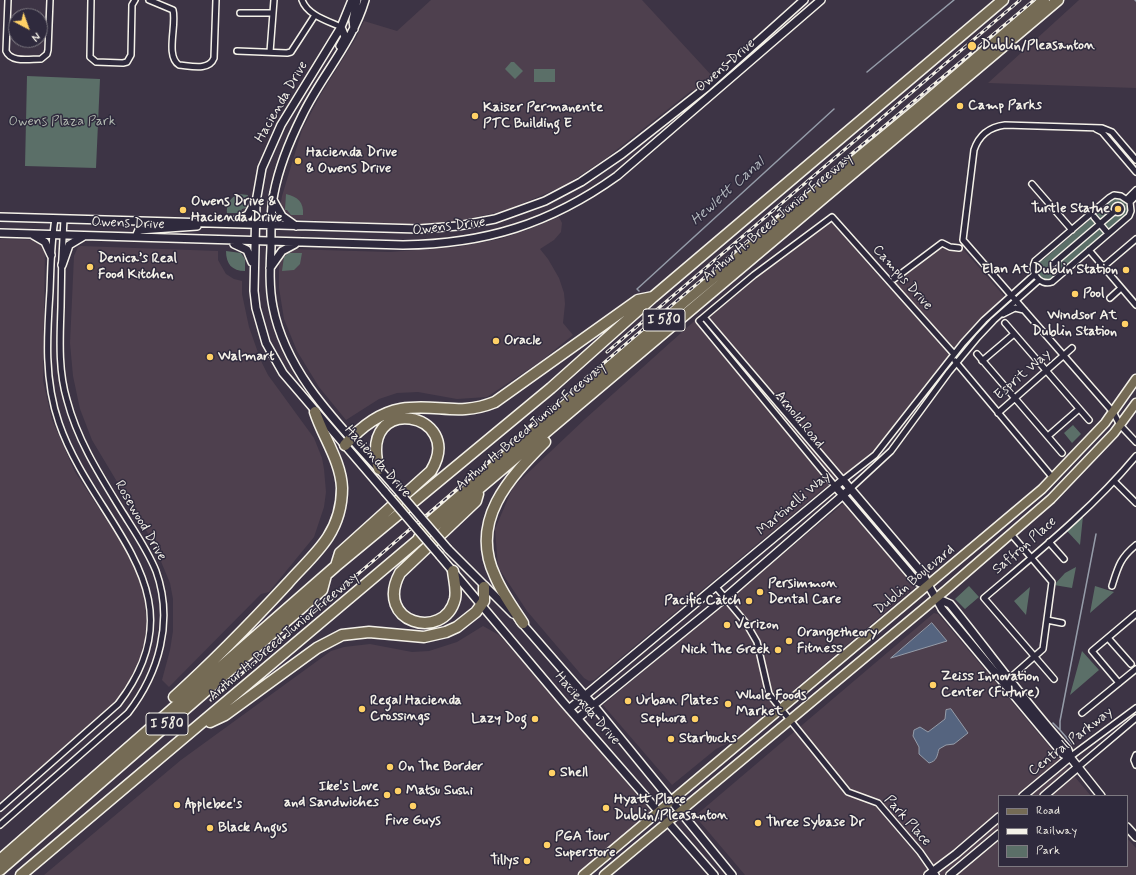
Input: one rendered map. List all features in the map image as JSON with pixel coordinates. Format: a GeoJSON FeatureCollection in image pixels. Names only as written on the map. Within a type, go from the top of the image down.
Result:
{"type":"FeatureCollection","features":[{"type":"Feature","properties":{"kind":"highway","name":"Arthur H. Breed Junior Freeway"},"geometry":{"type":"LineString","coordinates":[[0,860],[160,718],[336,566],[551,388],[653,298],[1004,0]]}},
{"type":"Feature","properties":{"kind":"highway","name":"I 580"},"geometry":{"type":"LineString","coordinates":[[416,543],[424,527],[482,476],[684,302],[922,105],[1044,0]]}},
{"type":"Feature","properties":{"kind":"highway","name":"Arthur H. Breed Junior Freeway"},"geometry":{"type":"LineString","coordinates":[[21,875],[559,423],[728,278],[936,105],[1058,0]]}},
{"type":"Feature","properties":{"kind":"highway"},"geometry":{"type":"LineString","coordinates":[[348,442],[372,421],[392,411],[401,409],[469,410],[495,402],[638,300],[653,298]]}},
{"type":"Feature","properties":{"kind":"highway"},"geometry":{"type":"LineString","coordinates":[[160,718],[167,704],[218,657],[276,596],[320,548],[333,528],[341,504],[342,478],[339,466],[321,429],[315,412]]}},
{"type":"Feature","properties":{"kind":"highway"},"geometry":{"type":"LineString","coordinates":[[336,566],[340,553],[431,471],[438,455],[438,446],[432,431],[424,423],[414,418],[405,418],[389,423],[382,429],[375,444],[379,469]]}},
{"type":"Feature","properties":{"kind":"highway"},"geometry":{"type":"LineString","coordinates":[[523,623],[494,575],[487,548],[489,521],[493,508],[505,485],[549,438],[559,423]]}},
{"type":"Feature","properties":{"kind":"highway"},"geometry":{"type":"LineString","coordinates":[[453,571],[455,598],[452,606],[440,619],[430,623],[421,623],[407,618],[397,609],[392,596],[400,573],[476,501],[480,488]]}},
{"type":"Feature","properties":{"kind":"highway","name":"I 580"},"geometry":{"type":"LineString","coordinates":[[0,870],[322,590],[326,575]]}},
{"type":"Feature","properties":{"kind":"highway"},"geometry":{"type":"LineString","coordinates":[[200,726],[225,715],[329,641],[355,632],[369,632],[409,637],[435,635],[457,627],[476,612],[484,601],[484,587]]}},
{"type":"Feature","properties":{"kind":"main road","name":"Dublin Boulevard"},"geometry":{"type":"LineString","coordinates":[[583,875],[671,800],[781,710],[1053,478],[1105,423],[1136,379]]}},
{"type":"Feature","properties":{"kind":"main road","name":"Dublin Boulevard"},"geometry":{"type":"LineString","coordinates":[[604,875],[936,598],[1051,499],[1078,472],[1120,425],[1136,403]]}},
{"type":"Feature","properties":{"kind":"street"},"geometry":{"type":"LineString","coordinates":[[8,0],[6,51],[8,55],[15,59],[41,60],[47,54],[48,50],[50,0]]}},
{"type":"Feature","properties":{"kind":"street"},"geometry":{"type":"LineString","coordinates":[[91,0],[90,58],[96,62],[123,63],[127,62],[131,55],[132,5],[135,0]]}},
{"type":"Feature","properties":{"kind":"street"},"geometry":{"type":"LineString","coordinates":[[150,0],[173,10],[173,60],[179,65],[206,66],[212,62],[216,0]]}},
{"type":"Feature","properties":{"kind":"street"},"geometry":{"type":"LineString","coordinates":[[270,52],[274,0]]}},
{"type":"Feature","properties":{"kind":"street"},"geometry":{"type":"LineString","coordinates":[[302,0],[306,8],[315,15],[341,27],[344,38],[329,72]]}},
{"type":"Feature","properties":{"kind":"street","name":"Hacienda Drive"},"geometry":{"type":"LineString","coordinates":[[352,0],[341,27],[290,109],[274,138],[262,168],[256,198],[254,268],[256,308],[266,343],[283,373],[315,412],[379,469],[448,549],[484,587],[523,623],[585,695],[732,875]]}},
{"type":"Feature","properties":{"kind":"street"},"geometry":{"type":"LineString","coordinates":[[354,30],[353,20],[357,0]]}},
{"type":"Feature","properties":{"kind":"street","name":"Hacienda Drive"},"geometry":{"type":"LineString","coordinates":[[365,0],[354,30],[308,104],[294,133],[277,179],[273,200],[271,225],[270,268],[273,307],[288,352],[305,381],[385,492],[421,532],[569,709],[714,875]]}},
{"type":"Feature","properties":{"kind":"street","name":"Owens Drive"},"geometry":{"type":"LineString","coordinates":[[0,217],[255,225],[438,228],[496,219],[545,201],[581,182],[631,147],[707,87],[804,0]]}},
{"type":"Feature","properties":{"kind":"street","name":"Owens Drive"},"geometry":{"type":"LineString","coordinates":[[0,233],[254,242],[399,245],[448,244],[497,235],[551,216],[589,195],[617,176],[821,0]]}},
{"type":"Feature","properties":{"kind":"street"},"geometry":{"type":"LineString","coordinates":[[240,13],[273,14]]}},
{"type":"Feature","properties":{"kind":"street"},"geometry":{"type":"LineString","coordinates":[[237,51],[291,52],[315,15]]}},
{"type":"Feature","properties":{"kind":"street"},"geometry":{"type":"LineString","coordinates":[[1136,160],[1112,132],[1102,128],[1005,125],[991,129],[984,134],[974,150],[963,240],[1113,412],[1120,425],[1136,442]]}},
{"type":"Feature","properties":{"kind":"street"},"geometry":{"type":"LineString","coordinates":[[1096,129],[1102,132],[1136,172]]}},
{"type":"Feature","properties":{"kind":"street"},"geometry":{"type":"LineString","coordinates":[[1032,184],[1072,230]]}},
{"type":"Feature","properties":{"kind":"street"},"geometry":{"type":"LineString","coordinates":[[1128,200],[1136,190]]}},
{"type":"Feature","properties":{"kind":"street"},"geometry":{"type":"LineString","coordinates":[[1117,195],[1128,200],[1131,211],[1129,216],[1052,282],[1046,283],[1039,280],[1034,275],[1033,267],[1035,261],[1111,196],[1117,195]]}},
{"type":"Feature","properties":{"kind":"street"},"geometry":{"type":"LineString","coordinates":[[1128,200],[1136,196]]}},
{"type":"Feature","properties":{"kind":"street"},"geometry":{"type":"LineString","coordinates":[[226,224],[248,215],[256,198]]}},
{"type":"Feature","properties":{"kind":"street"},"geometry":{"type":"LineString","coordinates":[[273,200],[282,216],[296,226]]}},
{"type":"Feature","properties":{"kind":"street"},"geometry":{"type":"LineString","coordinates":[[1053,264],[1115,211]]}},
{"type":"Feature","properties":{"kind":"street","name":"Campus Drive"},"geometry":{"type":"LineString","coordinates":[[704,317],[754,275],[832,217],[953,356],[956,362],[1053,478]]}},
{"type":"Feature","properties":{"kind":"street"},"geometry":{"type":"LineString","coordinates":[[1094,217],[1106,231]]}},
{"type":"Feature","properties":{"kind":"street","name":"Rosewood Drive"},"geometry":{"type":"LineString","coordinates":[[0,808],[118,704],[130,689],[139,670],[146,650],[150,626],[148,592],[137,561],[80,470],[59,423],[54,404],[48,377],[47,354],[55,219]]}},
{"type":"Feature","properties":{"kind":"street","name":"Rosewood Drive"},"geometry":{"type":"LineString","coordinates":[[0,825],[128,713],[141,696],[157,662],[163,627],[161,589],[156,571],[138,536],[95,468],[80,438],[66,399],[60,354],[64,219]]}},
{"type":"Feature","properties":{"kind":"street"},"geometry":{"type":"LineString","coordinates":[[136,237],[139,230],[185,228],[211,223]]}},
{"type":"Feature","properties":{"kind":"street"},"geometry":{"type":"LineString","coordinates":[[31,234],[45,242],[52,255]]}},
{"type":"Feature","properties":{"kind":"street"},"geometry":{"type":"LineString","coordinates":[[62,265],[68,245],[85,235]]}},
{"type":"Feature","properties":{"kind":"street"},"geometry":{"type":"LineString","coordinates":[[1103,267],[1136,239]]}},
{"type":"Feature","properties":{"kind":"street"},"geometry":{"type":"LineString","coordinates":[[225,241],[247,250],[254,268]]}},
{"type":"Feature","properties":{"kind":"street"},"geometry":{"type":"LineString","coordinates":[[270,268],[282,251],[298,243]]}},
{"type":"Feature","properties":{"kind":"street"},"geometry":{"type":"LineString","coordinates":[[894,279],[942,243],[950,247],[959,248]]}},
{"type":"Feature","properties":{"kind":"street"},"geometry":{"type":"LineString","coordinates":[[1089,250],[1136,305]]}},
{"type":"Feature","properties":{"kind":"street","name":"Martinelli Way"},"geometry":{"type":"LineString","coordinates":[[569,709],[835,486],[875,455],[953,356],[984,320],[1034,275]]}},
{"type":"Feature","properties":{"kind":"street","name":"Martinelli Way"},"geometry":{"type":"LineString","coordinates":[[578,718],[725,598],[850,489],[891,451],[956,362],[986,329],[1039,280]]}},
{"type":"Feature","properties":{"kind":"street"},"geometry":{"type":"LineString","coordinates":[[1110,298],[1121,288]]}},
{"type":"Feature","properties":{"kind":"street","name":"Martinelli Way"},"geometry":{"type":"LineString","coordinates":[[986,329],[1003,313],[1015,308],[1024,310]]}},
{"type":"Feature","properties":{"kind":"street","name":"Arnold Road"},"geometry":{"type":"LineString","coordinates":[[927,586],[916,581],[842,495],[699,321],[704,317],[923,574],[927,586],[942,609],[1063,754],[1070,757]]}},
{"type":"Feature","properties":{"kind":"street"},"geometry":{"type":"LineString","coordinates":[[1005,323],[1089,420]]}},
{"type":"Feature","properties":{"kind":"street"},"geometry":{"type":"LineString","coordinates":[[982,361],[1014,334]]}},
{"type":"Feature","properties":{"kind":"street","name":"Esprit Way"},"geometry":{"type":"LineString","coordinates":[[998,413],[1072,348]]}},
{"type":"Feature","properties":{"kind":"street"},"geometry":{"type":"LineString","coordinates":[[977,354],[1062,453]]}},
{"type":"Feature","properties":{"kind":"street"},"geometry":{"type":"LineString","coordinates":[[1048,436],[1079,409]]}},
{"type":"Feature","properties":{"kind":"street","name":"Saffron Place"},"geometry":{"type":"LineString","coordinates":[[1035,657],[984,598],[1049,542],[1114,482],[1136,456]]}},
{"type":"Feature","properties":{"kind":"street"},"geometry":{"type":"LineString","coordinates":[[1114,482],[1136,503]]}},
{"type":"Feature","properties":{"kind":"street"},"geometry":{"type":"LineString","coordinates":[[1010,534],[1052,582],[1043,649],[1010,678]]}},
{"type":"Feature","properties":{"kind":"street"},"geometry":{"type":"LineString","coordinates":[[1049,542],[1064,559]]}},
{"type":"Feature","properties":{"kind":"street"},"geometry":{"type":"LineString","coordinates":[[1112,586],[1120,562],[1125,554],[1136,545]]}},
{"type":"Feature","properties":{"kind":"street","name":"Park Place"},"geometry":{"type":"LineString","coordinates":[[716,587],[754,634],[769,694],[781,710],[848,792],[878,803],[920,852],[932,874]]}},
{"type":"Feature","properties":{"kind":"street","name":"Arnold Road"},"geometry":{"type":"LineString","coordinates":[[936,598],[950,604],[1010,678],[1037,716],[1068,750],[1070,757],[1100,795]]}},
{"type":"Feature","properties":{"kind":"street"},"geometry":{"type":"LineString","coordinates":[[1119,683],[1092,651],[1136,615]]}},
{"type":"Feature","properties":{"kind":"street"},"geometry":{"type":"LineString","coordinates":[[1047,620],[1062,623]]}},
{"type":"Feature","properties":{"kind":"street"},"geometry":{"type":"LineString","coordinates":[[1108,638],[1131,664]]}},
{"type":"Feature","properties":{"kind":"street"},"geometry":{"type":"LineString","coordinates":[[1035,657],[1054,679]]}},
{"type":"Feature","properties":{"kind":"street"},"geometry":{"type":"LineString","coordinates":[[1082,713],[1136,669]]}},
{"type":"Feature","properties":{"kind":"street","name":"Central Parkway"},"geometry":{"type":"LineString","coordinates":[[1024,795],[1070,757],[1136,708]]}},
{"type":"Feature","properties":{"kind":"street","name":"Central Parkway"},"geometry":{"type":"LineString","coordinates":[[1045,795],[1136,718]]}},
{"type":"Feature","properties":{"kind":"street"},"geometry":{"type":"LineString","coordinates":[[1136,755],[1134,760],[1136,765]]}},
{"type":"Feature","properties":{"kind":"street"},"geometry":{"type":"LineString","coordinates":[[932,874],[998,818]]}},
{"type":"Feature","properties":{"kind":"street"},"geometry":{"type":"LineString","coordinates":[[1128,828],[1136,837]]}},
{"type":"Feature","properties":{"kind":"street"},"geometry":{"type":"LineString","coordinates":[[950,875],[998,835]]}},
{"type":"Feature","properties":{"kind":"shaded area"},"geometry":{"type":"Polygon","coordinates":[[[431,0],[642,0],[713,77],[700,89],[691,91],[605,159],[564,186],[504,211],[448,223],[419,226],[290,219],[285,217],[280,208],[282,196],[302,130],[321,94],[356,38],[364,21],[397,31],[431,0]]]}},
{"type":"Feature","properties":{"kind":"shaded area"},"geometry":{"type":"Polygon","coordinates":[[[1079,0],[1136,0],[1136,88],[988,83],[1079,0]]]}},
{"type":"Feature","properties":{"kind":"shaded area","name":"Oracle"},"geometry":{"type":"Polygon","coordinates":[[[559,217],[562,223],[561,232],[554,240],[540,249],[548,259],[559,278],[564,293],[565,304],[563,323],[573,335],[541,361],[487,397],[457,399],[418,392],[397,393],[379,399],[346,420],[319,387],[297,351],[284,319],[279,288],[279,258],[288,249],[390,252],[457,247],[500,239],[559,217]]]}},
{"type":"Feature","properties":{"kind":"shaded area"},"geometry":{"type":"Polygon","coordinates":[[[827,217],[890,289],[942,244],[950,249],[962,248],[1004,296],[981,319],[924,386],[875,449],[847,473],[823,489],[594,680],[589,681],[584,678],[527,611],[498,567],[495,529],[513,487],[585,419],[710,307],[827,217]]]}},
{"type":"Feature","properties":{"kind":"shaded area"},"geometry":{"type":"Polygon","coordinates":[[[0,239],[39,240],[45,246],[43,381],[52,420],[75,472],[136,565],[143,585],[147,625],[143,652],[133,677],[119,699],[0,802],[0,239]]]}},
{"type":"Feature","properties":{"kind":"shaded area"},"geometry":{"type":"Polygon","coordinates":[[[78,247],[218,251],[218,260],[226,274],[234,279],[242,281],[242,294],[249,327],[261,361],[268,375],[314,438],[322,458],[326,492],[324,507],[314,537],[269,592],[261,594],[169,687],[162,680],[170,650],[173,631],[173,599],[170,583],[152,540],[92,440],[80,409],[73,376],[70,343],[74,256],[78,247]]]}},
{"type":"Feature","properties":{"kind":"shaded area"},"geometry":{"type":"Polygon","coordinates":[[[844,503],[915,587],[735,740],[716,749],[672,785],[603,705],[844,503]]]}},
{"type":"Feature","properties":{"kind":"shaded area"},"geometry":{"type":"Polygon","coordinates":[[[934,613],[938,614],[1090,795],[998,795],[998,867],[1128,867],[1128,839],[1136,848],[1136,875],[745,875],[695,816],[934,613]]]}},
{"type":"Feature","properties":{"kind":"shaded area"},"geometry":{"type":"Polygon","coordinates":[[[483,626],[499,635],[571,716],[651,812],[578,875],[44,875],[181,760],[331,651],[344,647],[370,644],[412,652],[429,651],[457,642],[483,626]]]}},
{"type":"Feature","properties":{"kind":"green space"},"geometry":{"type":"Polygon","coordinates":[[[511,62],[514,62],[523,71],[515,79],[505,69],[511,62]]]}},
{"type":"Feature","properties":{"kind":"green space"},"geometry":{"type":"Polygon","coordinates":[[[534,69],[555,69],[555,82],[534,82],[534,69]]]}},
{"type":"Feature","properties":{"kind":"green space","name":"Owens Plaza Park"},"geometry":{"type":"Polygon","coordinates":[[[27,76],[100,79],[96,168],[25,166],[27,76]]]}},
{"type":"Feature","properties":{"kind":"green space"},"geometry":{"type":"Polygon","coordinates":[[[239,194],[248,195],[246,208],[242,209],[240,213],[227,213],[229,202],[233,197],[239,194]]]}},
{"type":"Feature","properties":{"kind":"green space"},"geometry":{"type":"Polygon","coordinates":[[[286,194],[294,197],[301,203],[303,215],[291,215],[287,210],[285,210],[286,194]]]}},
{"type":"Feature","properties":{"kind":"green space"},"geometry":{"type":"Polygon","coordinates":[[[1116,197],[1125,203],[1128,208],[1128,214],[1056,275],[1055,278],[1050,281],[1040,276],[1036,267],[1039,260],[1043,260],[1109,203],[1110,199],[1116,197]]]}},
{"type":"Feature","properties":{"kind":"green space"},"geometry":{"type":"Polygon","coordinates":[[[226,251],[241,253],[245,259],[245,271],[237,270],[231,266],[227,260],[226,251]]]}},
{"type":"Feature","properties":{"kind":"green space"},"geometry":{"type":"Polygon","coordinates":[[[289,253],[302,253],[300,264],[294,270],[282,271],[284,257],[289,253]]]}},
{"type":"Feature","properties":{"kind":"green space"},"geometry":{"type":"Polygon","coordinates":[[[1073,425],[1081,434],[1072,443],[1064,433],[1073,425]]]}},
{"type":"Feature","properties":{"kind":"green space"},"geometry":{"type":"Polygon","coordinates":[[[1083,516],[1080,545],[1067,531],[1083,516]]]}},
{"type":"Feature","properties":{"kind":"green space"},"geometry":{"type":"Polygon","coordinates":[[[1076,567],[1072,588],[1054,585],[1065,573],[1076,567]]]}},
{"type":"Feature","properties":{"kind":"green space"},"geometry":{"type":"Polygon","coordinates":[[[969,586],[979,597],[965,609],[955,599],[969,586]]]}},
{"type":"Feature","properties":{"kind":"green space"},"geometry":{"type":"Polygon","coordinates":[[[1095,586],[1114,592],[1090,613],[1095,586]]]}},
{"type":"Feature","properties":{"kind":"green space"},"geometry":{"type":"Polygon","coordinates":[[[1030,587],[1026,615],[1014,601],[1030,587]]]}},
{"type":"Feature","properties":{"kind":"green space"},"geometry":{"type":"Polygon","coordinates":[[[1082,651],[1099,670],[1070,695],[1082,651]]]}},
{"type":"Feature","properties":{"kind":"water"},"geometry":{"type":"Polygon","coordinates":[[[932,623],[947,641],[891,658],[932,623]]]}},
{"type":"Feature","properties":{"kind":"water"},"geometry":{"type":"Polygon","coordinates":[[[951,709],[968,733],[954,744],[946,745],[939,749],[935,760],[929,763],[919,754],[919,747],[913,736],[914,730],[920,727],[928,732],[945,719],[946,710],[951,709]]]}},
{"type":"Feature","properties":{"kind":"waterway","name":"Hewlett Canal"},"geometry":{"type":"LineString","coordinates":[[867,72],[954,0]]}},
{"type":"Feature","properties":{"kind":"waterway","name":"Hewlett Canal"},"geometry":{"type":"LineString","coordinates":[[639,291],[637,289],[834,109]]}},
{"type":"Feature","properties":{"kind":"waterway"},"geometry":{"type":"LineString","coordinates":[[1072,744],[1060,730],[1060,721],[1096,534]]}},
{"type":"Feature","properties":{"kind":"waterway"},"geometry":{"type":"LineString","coordinates":[[1053,723],[1060,730]]}},
{"type":"Feature","properties":{"kind":"railway"},"geometry":{"type":"LineString","coordinates":[[607,352],[1020,0]]}},
{"type":"Feature","properties":{"kind":"railway"},"geometry":{"type":"LineString","coordinates":[[211,700],[634,337],[1034,0]]}},
{"type":"Feature","properties":{"kind":"place","name":"Dublin/Pleasanton"},"geometry":{"type":"Point","coordinates":[972,46]}},
{"type":"Feature","properties":{"kind":"place","name":"Camp Parks"},"geometry":{"type":"Point","coordinates":[960,106]}},
{"type":"Feature","properties":{"kind":"place","name":"Kaiser Permanente PTC Building E"},"geometry":{"type":"Point","coordinates":[475,116]}},
{"type":"Feature","properties":{"kind":"place","name":"Hacienda Drive & Owens Drive"},"geometry":{"type":"Point","coordinates":[298,161]}},
{"type":"Feature","properties":{"kind":"place","name":"Turtle Statue"},"geometry":{"type":"Point","coordinates":[1118,209]}},
{"type":"Feature","properties":{"kind":"place","name":"Owens Drive & Hacienda Drive"},"geometry":{"type":"Point","coordinates":[183,210]}},
{"type":"Feature","properties":{"kind":"place","name":"Denica’s Real Food Kitchen"},"geometry":{"type":"Point","coordinates":[90,267]}},
{"type":"Feature","properties":{"kind":"place","name":"Elan At Dublin Station"},"geometry":{"type":"Point","coordinates":[1126,270]}},
{"type":"Feature","properties":{"kind":"place","name":"Pool"},"geometry":{"type":"Point","coordinates":[1075,294]}},
{"type":"Feature","properties":{"kind":"place","name":"Windsor At Dublin Station"},"geometry":{"type":"Point","coordinates":[1125,324]}},
{"type":"Feature","properties":{"kind":"place","name":"Oracle"},"geometry":{"type":"Point","coordinates":[496,341]}},
{"type":"Feature","properties":{"kind":"place","name":"Walmart"},"geometry":{"type":"Point","coordinates":[210,357]}},
{"type":"Feature","properties":{"kind":"place","name":"Persimmon Dental Care"},"geometry":{"type":"Point","coordinates":[760,592]}},
{"type":"Feature","properties":{"kind":"place","name":"Pacific Catch"},"geometry":{"type":"Point","coordinates":[749,601]}},
{"type":"Feature","properties":{"kind":"place","name":"Verizon"},"geometry":{"type":"Point","coordinates":[727,625]}},
{"type":"Feature","properties":{"kind":"place","name":"Orangetheory Fitness"},"geometry":{"type":"Point","coordinates":[789,641]}},
{"type":"Feature","properties":{"kind":"place","name":"Nick The Greek"},"geometry":{"type":"Point","coordinates":[778,650]}},
{"type":"Feature","properties":{"kind":"place","name":"Zeiss Innovation Center (Future)"},"geometry":{"type":"Point","coordinates":[933,685]}},
{"type":"Feature","properties":{"kind":"place","name":"Urban Plates"},"geometry":{"type":"Point","coordinates":[628,701]}},
{"type":"Feature","properties":{"kind":"place","name":"Whole Foods Market"},"geometry":{"type":"Point","coordinates":[728,704]}},
{"type":"Feature","properties":{"kind":"place","name":"Regal Hacienda Crossings"},"geometry":{"type":"Point","coordinates":[362,709]}},
{"type":"Feature","properties":{"kind":"place","name":"Lazy Dog"},"geometry":{"type":"Point","coordinates":[535,719]}},
{"type":"Feature","properties":{"kind":"place","name":"Sephora"},"geometry":{"type":"Point","coordinates":[695,719]}},
{"type":"Feature","properties":{"kind":"place","name":"Starbucks"},"geometry":{"type":"Point","coordinates":[671,739]}},
{"type":"Feature","properties":{"kind":"place","name":"On The Border"},"geometry":{"type":"Point","coordinates":[390,767]}},
{"type":"Feature","properties":{"kind":"place","name":"Shell"},"geometry":{"type":"Point","coordinates":[552,773]}},
{"type":"Feature","properties":{"kind":"place","name":"Matsu Sushi"},"geometry":{"type":"Point","coordinates":[398,791]}},
{"type":"Feature","properties":{"kind":"place","name":"Ike's Love and Sandwiches"},"geometry":{"type":"Point","coordinates":[387,795]}},
{"type":"Feature","properties":{"kind":"place","name":"Applebee's"},"geometry":{"type":"Point","coordinates":[177,805]}},
{"type":"Feature","properties":{"kind":"place","name":"Five Guys"},"geometry":{"type":"Point","coordinates":[413,806]}},
{"type":"Feature","properties":{"kind":"place","name":"Hyatt Place Dublin/Pleasanton"},"geometry":{"type":"Point","coordinates":[606,808]}},
{"type":"Feature","properties":{"kind":"place","name":"Three Sybase Dr"},"geometry":{"type":"Point","coordinates":[758,823]}},
{"type":"Feature","properties":{"kind":"place","name":"Black Angus"},"geometry":{"type":"Point","coordinates":[210,828]}},
{"type":"Feature","properties":{"kind":"place","name":"PGA Tour Superstore"},"geometry":{"type":"Point","coordinates":[547,845]}},
{"type":"Feature","properties":{"kind":"place","name":"Tillys"},"geometry":{"type":"Point","coordinates":[527,861]}}]}
